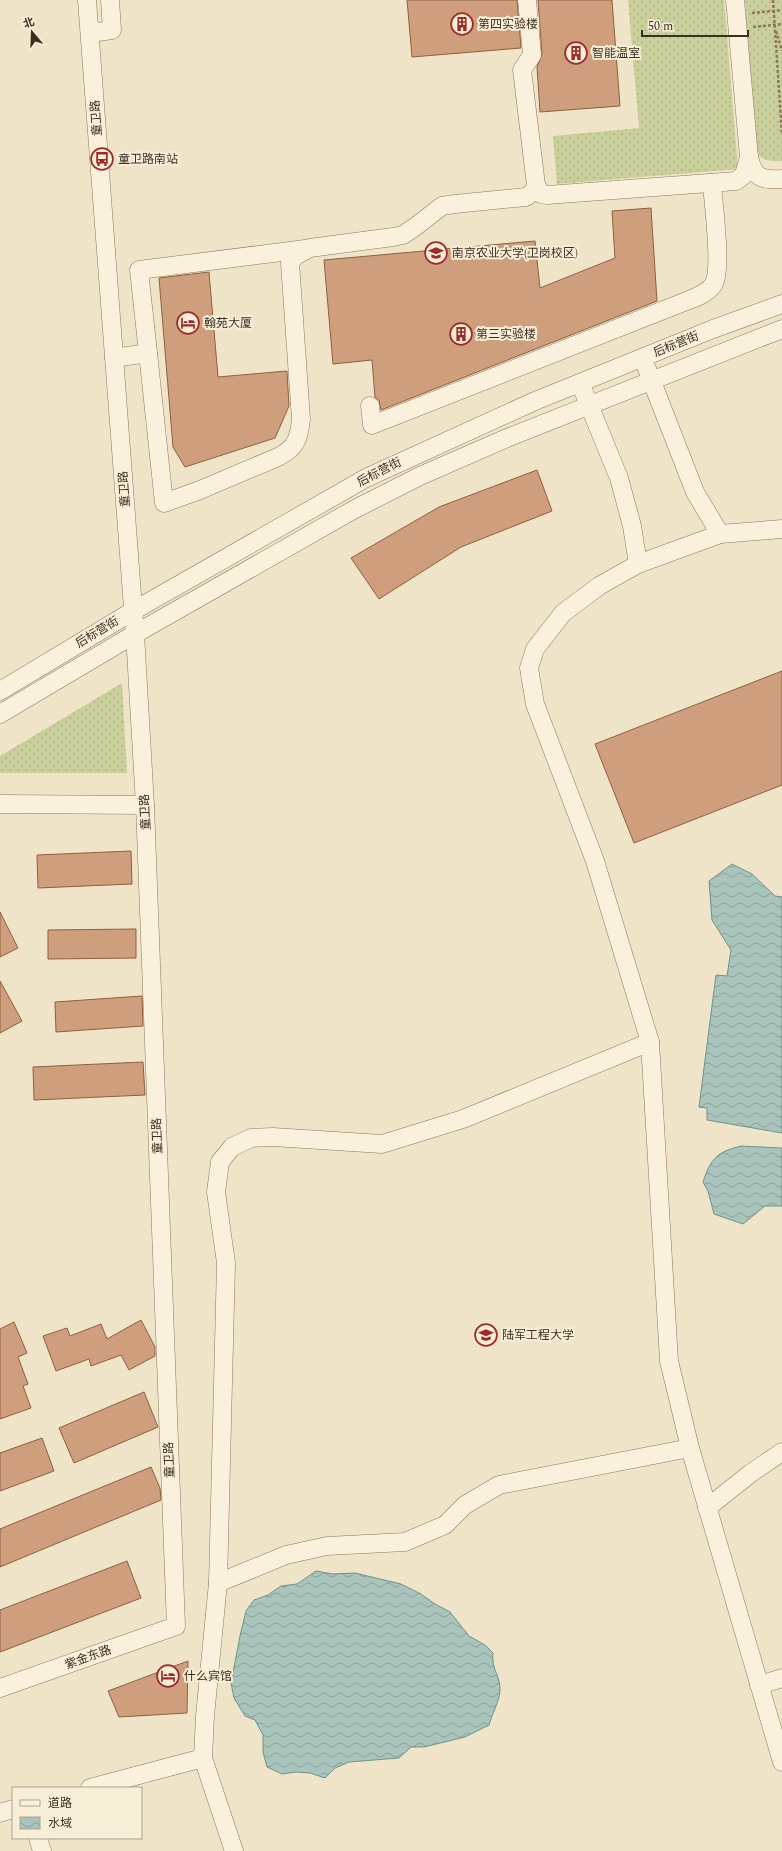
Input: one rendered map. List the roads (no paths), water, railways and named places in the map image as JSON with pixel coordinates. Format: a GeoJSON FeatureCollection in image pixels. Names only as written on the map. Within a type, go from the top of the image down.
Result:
{"type":"FeatureCollection","features":[{"type":"Feature","properties":{"kind":"street","name":"童卫路"},"geometry":{"type":"LineString","coordinates":[[88,0],[135,634],[145,805],[176,1626]]}},
{"type":"Feature","properties":{"kind":"street"},"geometry":{"type":"LineString","coordinates":[[90,33],[112,30],[110,0]]}},
{"type":"Feature","properties":{"kind":"street"},"geometry":{"type":"LineString","coordinates":[[527,0],[532,55],[522,70],[536,186],[541,194],[547,195],[738,180],[746,170],[749,157]]}},
{"type":"Feature","properties":{"kind":"street"},"geometry":{"type":"LineString","coordinates":[[736,14],[751,167],[759,177],[765,180],[782,179]]}},
{"type":"Feature","properties":{"kind":"street"},"geometry":{"type":"LineString","coordinates":[[370,406],[372,425],[706,292],[716,281],[717,262],[712,183]]}},
{"type":"Feature","properties":{"kind":"street"},"geometry":{"type":"LineString","coordinates":[[310,248],[295,256],[290,263],[301,419],[300,433],[295,444],[289,452],[200,490],[164,503],[139,270],[393,237],[415,227],[442,206],[526,197],[533,192],[536,186]]}},
{"type":"Feature","properties":{"kind":"street","name":"后标营街"},"geometry":{"type":"LineString","coordinates":[[0,691],[133,610],[366,478],[443,442],[580,384],[782,304]]}},
{"type":"Feature","properties":{"kind":"street","name":"后标营街"},"geometry":{"type":"LineString","coordinates":[[0,714],[135,634],[355,509],[420,476],[492,444],[782,329]]}},
{"type":"Feature","properties":{"kind":"street"},"geometry":{"type":"LineString","coordinates":[[114,358],[148,353]]}},
{"type":"Feature","properties":{"kind":"street"},"geometry":{"type":"LineString","coordinates":[[643,358],[695,492],[720,534]]}},
{"type":"Feature","properties":{"kind":"street"},"geometry":{"type":"LineString","coordinates":[[580,384],[619,478],[632,526],[638,564]]}},
{"type":"Feature","properties":{"kind":"street"},"geometry":{"type":"LineString","coordinates":[[782,529],[720,534],[638,564],[599,586],[563,612],[535,649],[529,668],[535,704],[595,860],[650,1042],[669,1360],[690,1448],[782,1762]]}},
{"type":"Feature","properties":{"kind":"street"},"geometry":{"type":"LineString","coordinates":[[0,804],[145,805]]}},
{"type":"Feature","properties":{"kind":"street"},"geometry":{"type":"LineString","coordinates":[[234,1851],[203,1758],[205,1716],[218,1583],[226,1263],[216,1192],[220,1162],[232,1147],[251,1138],[273,1137],[382,1144],[463,1119],[650,1042]]}},
{"type":"Feature","properties":{"kind":"street"},"geometry":{"type":"LineString","coordinates":[[218,1583],[286,1555],[313,1549],[327,1546],[405,1542],[445,1525],[465,1505],[499,1485],[690,1448]]}},
{"type":"Feature","properties":{"kind":"street"},"geometry":{"type":"LineString","coordinates":[[707,1508],[751,1473],[782,1452]]}},
{"type":"Feature","properties":{"kind":"street","name":"紫金东路"},"geometry":{"type":"LineString","coordinates":[[0,1688],[176,1626]]}},
{"type":"Feature","properties":{"kind":"street"},"geometry":{"type":"LineString","coordinates":[[759,1685],[782,1678]]}},
{"type":"Feature","properties":{"kind":"street"},"geometry":{"type":"LineString","coordinates":[[94,1787],[203,1758]]}},
{"type":"Feature","properties":{"kind":"street"},"geometry":{"type":"LineString","coordinates":[[0,1813],[12,1809]]}},
{"type":"Feature","properties":{"kind":"street"},"geometry":{"type":"LineString","coordinates":[[38,1839],[42,1851]]}},
{"type":"Feature","properties":{"kind":"water"},"geometry":{"type":"Polygon","coordinates":[[[732,864],[752,874],[775,896],[782,897],[782,1133],[707,1120],[707,1108],[699,1107],[716,975],[727,976],[731,950],[712,920],[709,881],[732,864]]]}},
{"type":"Feature","properties":{"kind":"water"},"geometry":{"type":"Polygon","coordinates":[[[741,1146],[782,1148],[782,1206],[765,1206],[743,1224],[714,1214],[708,1191],[703,1182],[709,1167],[716,1157],[726,1151],[741,1146]]]}},
{"type":"Feature","properties":{"kind":"water"},"geometry":{"type":"Polygon","coordinates":[[[316,1571],[333,1574],[355,1573],[401,1584],[421,1594],[450,1612],[469,1636],[485,1645],[493,1653],[493,1664],[499,1681],[500,1691],[489,1725],[465,1737],[424,1747],[411,1747],[399,1758],[349,1762],[335,1768],[325,1778],[310,1773],[296,1772],[282,1774],[267,1767],[263,1752],[263,1735],[255,1720],[245,1716],[234,1698],[231,1683],[246,1611],[254,1600],[268,1595],[281,1586],[297,1584],[316,1571]]]}},
{"type":"Feature","properties":{"kind":"place","name":"第四实验楼"},"geometry":{"type":"Point","coordinates":[462,24]}},
{"type":"Feature","properties":{"kind":"place","name":"智能温室"},"geometry":{"type":"Point","coordinates":[576,53]}},
{"type":"Feature","properties":{"kind":"place","name":"童卫路南站"},"geometry":{"type":"Point","coordinates":[102,159]}},
{"type":"Feature","properties":{"kind":"place","name":"南京农业大学(卫岗校区)"},"geometry":{"type":"Point","coordinates":[436,253]}},
{"type":"Feature","properties":{"kind":"place","name":"翰苑大厦"},"geometry":{"type":"Point","coordinates":[188,323]}},
{"type":"Feature","properties":{"kind":"place","name":"第三实验楼"},"geometry":{"type":"Point","coordinates":[461,334]}},
{"type":"Feature","properties":{"kind":"place","name":"陆军工程大学"},"geometry":{"type":"Point","coordinates":[486,1335]}},
{"type":"Feature","properties":{"kind":"place","name":"什么宾馆"},"geometry":{"type":"Point","coordinates":[168,1676]}}]}
